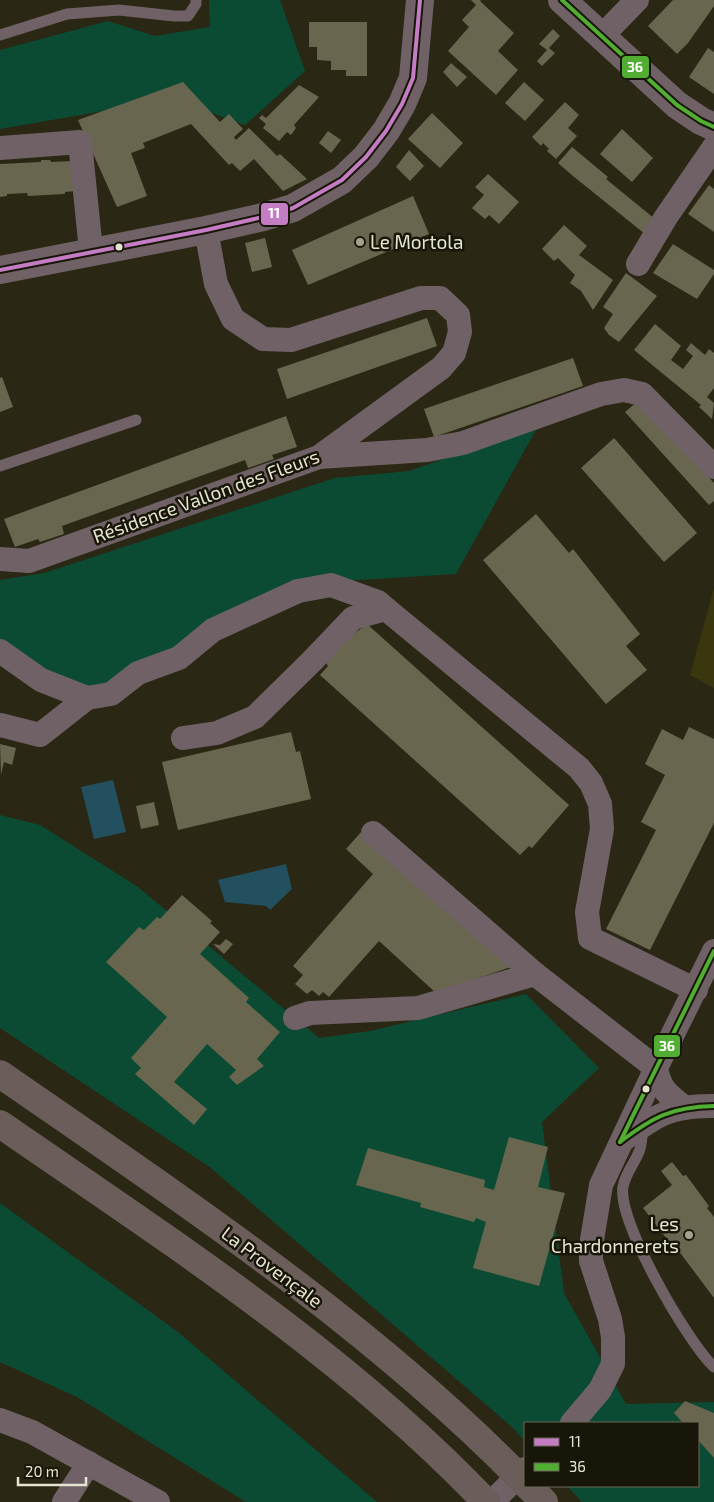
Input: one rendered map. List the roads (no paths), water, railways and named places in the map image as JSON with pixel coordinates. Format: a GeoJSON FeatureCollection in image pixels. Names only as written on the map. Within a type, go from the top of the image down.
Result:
{"type":"FeatureCollection","features":[{"type":"Feature","properties":{"kind":"highway","name":"La Provençale"},"geometry":{"type":"LineString","coordinates":[[0,1074],[174,1194],[351,1326],[488,1444],[524,1482]]}},
{"type":"Feature","properties":{"kind":"highway","name":"La Provençale"},"geometry":{"type":"LineString","coordinates":[[0,1124],[255,1302],[388,1410],[486,1502]]}},
{"type":"Feature","properties":{"kind":"highway"},"geometry":{"type":"LineString","coordinates":[[529,1487],[544,1502]]}},
{"type":"Feature","properties":{"kind":"street"},"geometry":{"type":"LineString","coordinates":[[0,270],[206,230],[292,208],[342,180],[366,157],[386,131],[402,104],[413,78],[420,0]]}},
{"type":"Feature","properties":{"kind":"street"},"geometry":{"type":"LineString","coordinates":[[562,0],[677,105],[714,127]]}},
{"type":"Feature","properties":{"kind":"street"},"geometry":{"type":"LineString","coordinates":[[601,37],[637,0]]}},
{"type":"Feature","properties":{"kind":"street"},"geometry":{"type":"LineString","coordinates":[[0,148],[80,142],[91,251]]}},
{"type":"Feature","properties":{"kind":"street"},"geometry":{"type":"LineString","coordinates":[[638,264],[666,216],[714,147]]}},
{"type":"Feature","properties":{"kind":"street","name":"Résidence Vallon des Fleurs"},"geometry":{"type":"LineString","coordinates":[[0,559],[30,560],[320,457],[442,368],[454,353],[460,332],[458,316],[440,298],[421,298],[291,340],[263,339],[232,319],[216,284],[206,230]]}},
{"type":"Feature","properties":{"kind":"street"},"geometry":{"type":"LineString","coordinates":[[320,457],[427,450],[462,443],[601,394],[624,390],[642,394],[714,467]]}},
{"type":"Feature","properties":{"kind":"street"},"geometry":{"type":"LineString","coordinates":[[0,725],[40,735],[87,698],[111,694],[138,673],[179,658],[212,630],[298,591],[331,585],[378,602],[579,768],[591,783],[600,804],[602,829],[587,912],[590,938],[696,990]]}},
{"type":"Feature","properties":{"kind":"street"},"geometry":{"type":"LineString","coordinates":[[183,738],[217,733],[255,717],[312,662],[353,618],[386,609]]}},
{"type":"Feature","properties":{"kind":"street"},"geometry":{"type":"LineString","coordinates":[[0,651],[41,680],[87,698]]}},
{"type":"Feature","properties":{"kind":"street"},"geometry":{"type":"LineString","coordinates":[[373,833],[535,974],[656,1068],[659,1082],[666,1093],[685,1108]]}},
{"type":"Feature","properties":{"kind":"street"},"geometry":{"type":"LineString","coordinates":[[574,1421],[600,1390],[612,1364],[613,1337],[610,1319],[591,1261],[591,1246],[601,1185],[620,1142],[714,951]]}},
{"type":"Feature","properties":{"kind":"street"},"geometry":{"type":"LineString","coordinates":[[295,1018],[310,1013],[418,1008],[535,974]]}},
{"type":"Feature","properties":{"kind":"street"},"geometry":{"type":"LineString","coordinates":[[620,1142],[644,1124],[665,1112],[696,1106],[714,1106]]}},
{"type":"Feature","properties":{"kind":"street"},"geometry":{"type":"LineString","coordinates":[[0,1420],[32,1432],[158,1502]]}},
{"type":"Feature","properties":{"kind":"street"},"geometry":{"type":"LineString","coordinates":[[64,1502],[89,1463]]}},
{"type":"Feature","properties":{"kind":"street"},"geometry":{"type":"LineString","coordinates":[[492,1502],[524,1470]]}},
{"type":"Feature","properties":{"kind":"lane"},"geometry":{"type":"LineString","coordinates":[[0,35],[67,14],[119,10],[188,16],[196,4],[196,0]]}},
{"type":"Feature","properties":{"kind":"lane"},"geometry":{"type":"LineString","coordinates":[[0,466],[136,420]]}},
{"type":"Feature","properties":{"kind":"lane"},"geometry":{"type":"LineString","coordinates":[[644,1124],[640,1149],[623,1187],[622,1199],[625,1211],[649,1270],[699,1348],[714,1366]]}},
{"type":"Feature","properties":{"kind":"water"},"geometry":{"type":"Polygon","coordinates":[[[113,780],[126,832],[94,839],[81,787],[113,780]]]}},
{"type":"Feature","properties":{"kind":"water"},"geometry":{"type":"Polygon","coordinates":[[[286,864],[292,889],[270,910],[266,906],[225,902],[218,880],[286,864]]]}},
{"type":"Feature","properties":{"kind":"place","name":"Le Mortola"},"geometry":{"type":"Point","coordinates":[360,242]}},
{"type":"Feature","properties":{"kind":"place","name":"Les Chardonnerets"},"geometry":{"type":"Point","coordinates":[689,1235]}}]}
